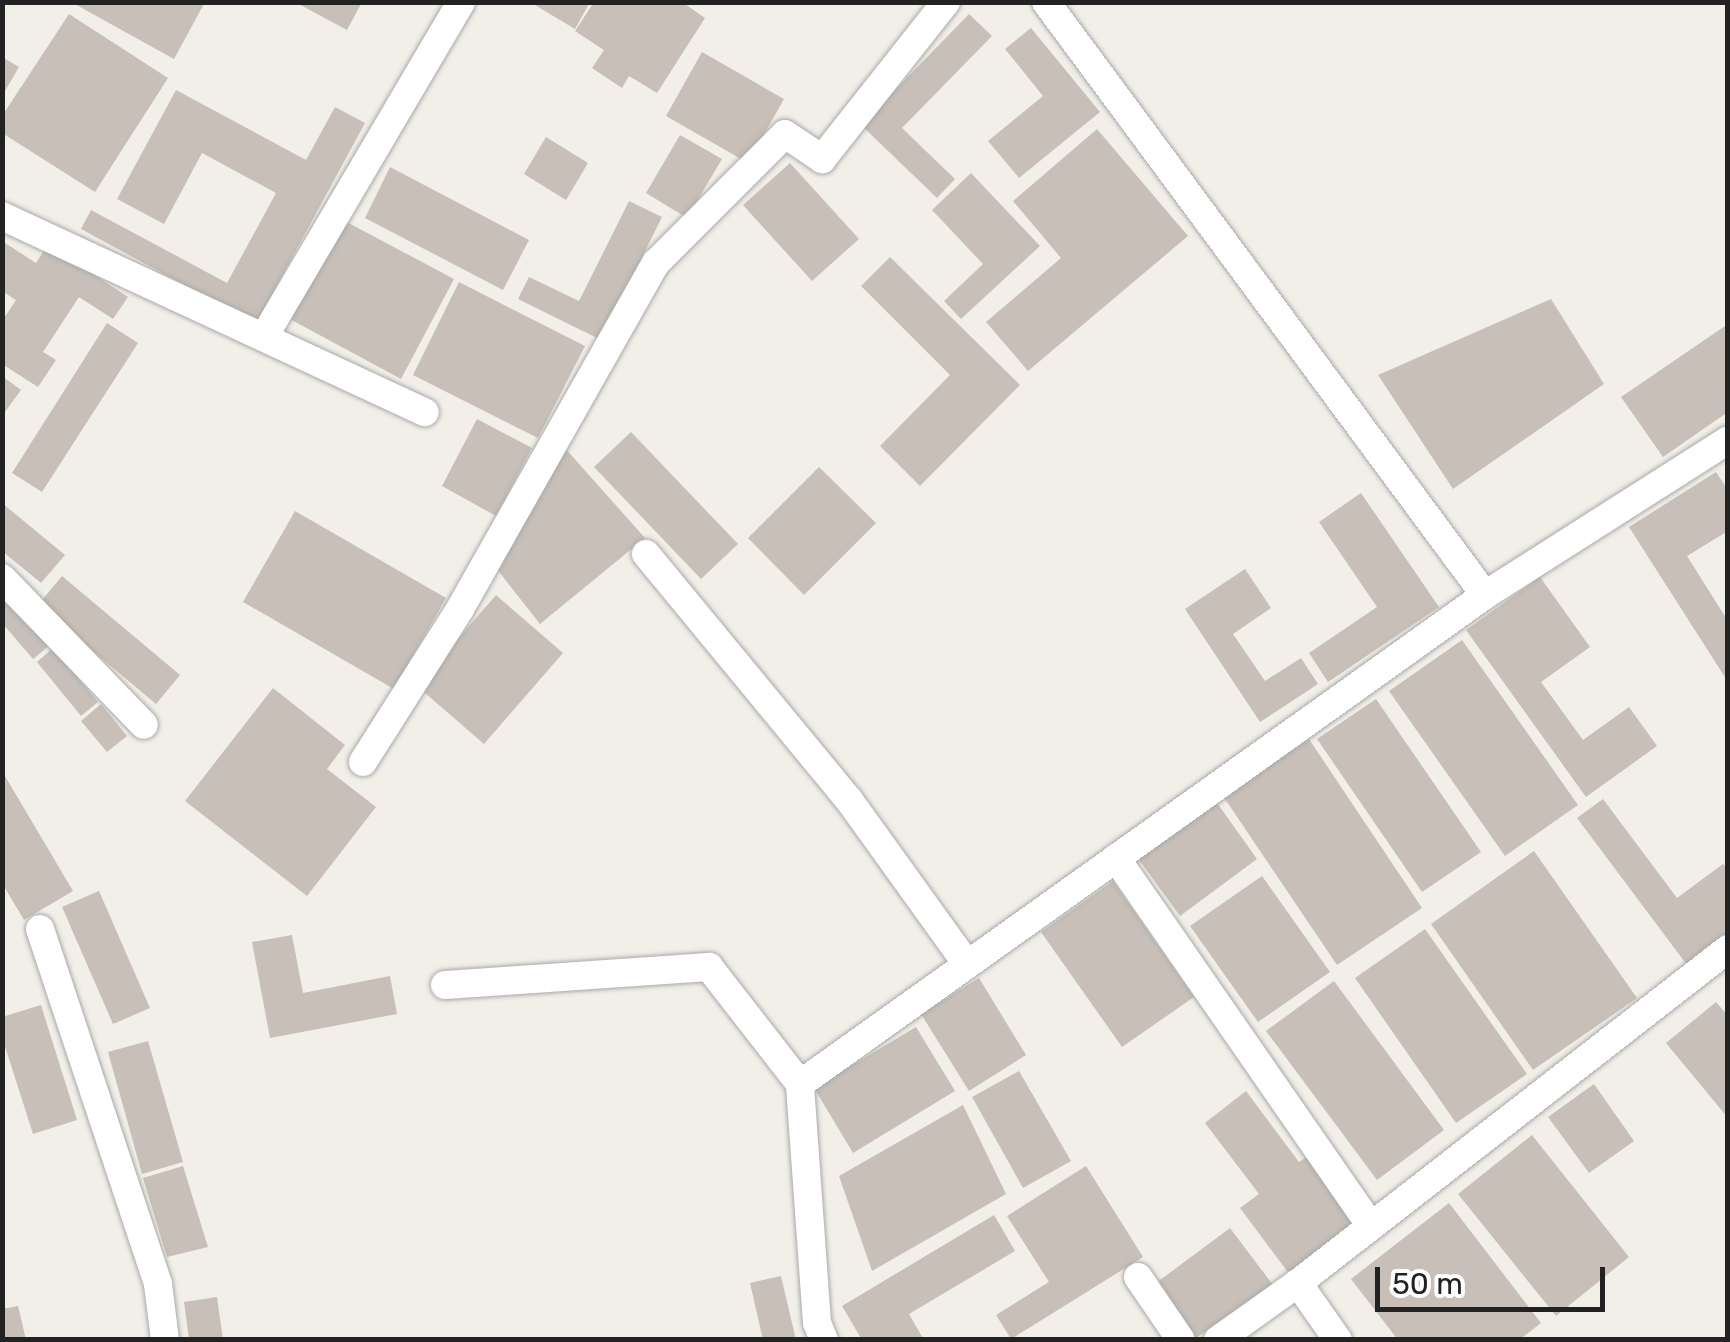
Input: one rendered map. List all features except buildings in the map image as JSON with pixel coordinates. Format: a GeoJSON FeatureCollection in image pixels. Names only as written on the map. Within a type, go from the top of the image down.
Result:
{"type":"FeatureCollection","features":[{"type":"Feature","properties":{"kind":"street"},"geometry":{"type":"LineString","coordinates":[[265,336],[461,2]]}},
{"type":"Feature","properties":{"kind":"street"},"geometry":{"type":"LineString","coordinates":[[364,762],[460,609],[656,263],[785,134],[822,159],[946,2]]}},
{"type":"Feature","properties":{"kind":"street"},"geometry":{"type":"LineString","coordinates":[[1046,2],[1484,595]]}},
{"type":"Feature","properties":{"kind":"street"},"geometry":{"type":"LineString","coordinates":[[2,216],[426,412]]}},
{"type":"Feature","properties":{"kind":"street"},"geometry":{"type":"LineString","coordinates":[[800,1084],[1484,595],[1728,440]]}},
{"type":"Feature","properties":{"kind":"street"},"geometry":{"type":"LineString","coordinates":[[646,554],[849,800],[967,964]]}},
{"type":"Feature","properties":{"kind":"street"},"geometry":{"type":"LineString","coordinates":[[2,578],[144,726]]}},
{"type":"Feature","properties":{"kind":"street"},"geometry":{"type":"LineString","coordinates":[[1116,858],[1371,1226]]}},
{"type":"Feature","properties":{"kind":"street"},"geometry":{"type":"LineString","coordinates":[[40,929],[158,1284],[165,1340]]}},
{"type":"Feature","properties":{"kind":"street"},"geometry":{"type":"LineString","coordinates":[[1218,1340],[1298,1284],[1728,949]]}},
{"type":"Feature","properties":{"kind":"street"},"geometry":{"type":"LineString","coordinates":[[445,985],[709,967],[800,1084],[817,1324],[824,1340]]}},
{"type":"Feature","properties":{"kind":"street"},"geometry":{"type":"LineString","coordinates":[[1138,1277],[1181,1340]]}},
{"type":"Feature","properties":{"kind":"street"},"geometry":{"type":"LineString","coordinates":[[1298,1284],[1338,1340]]}}]}
